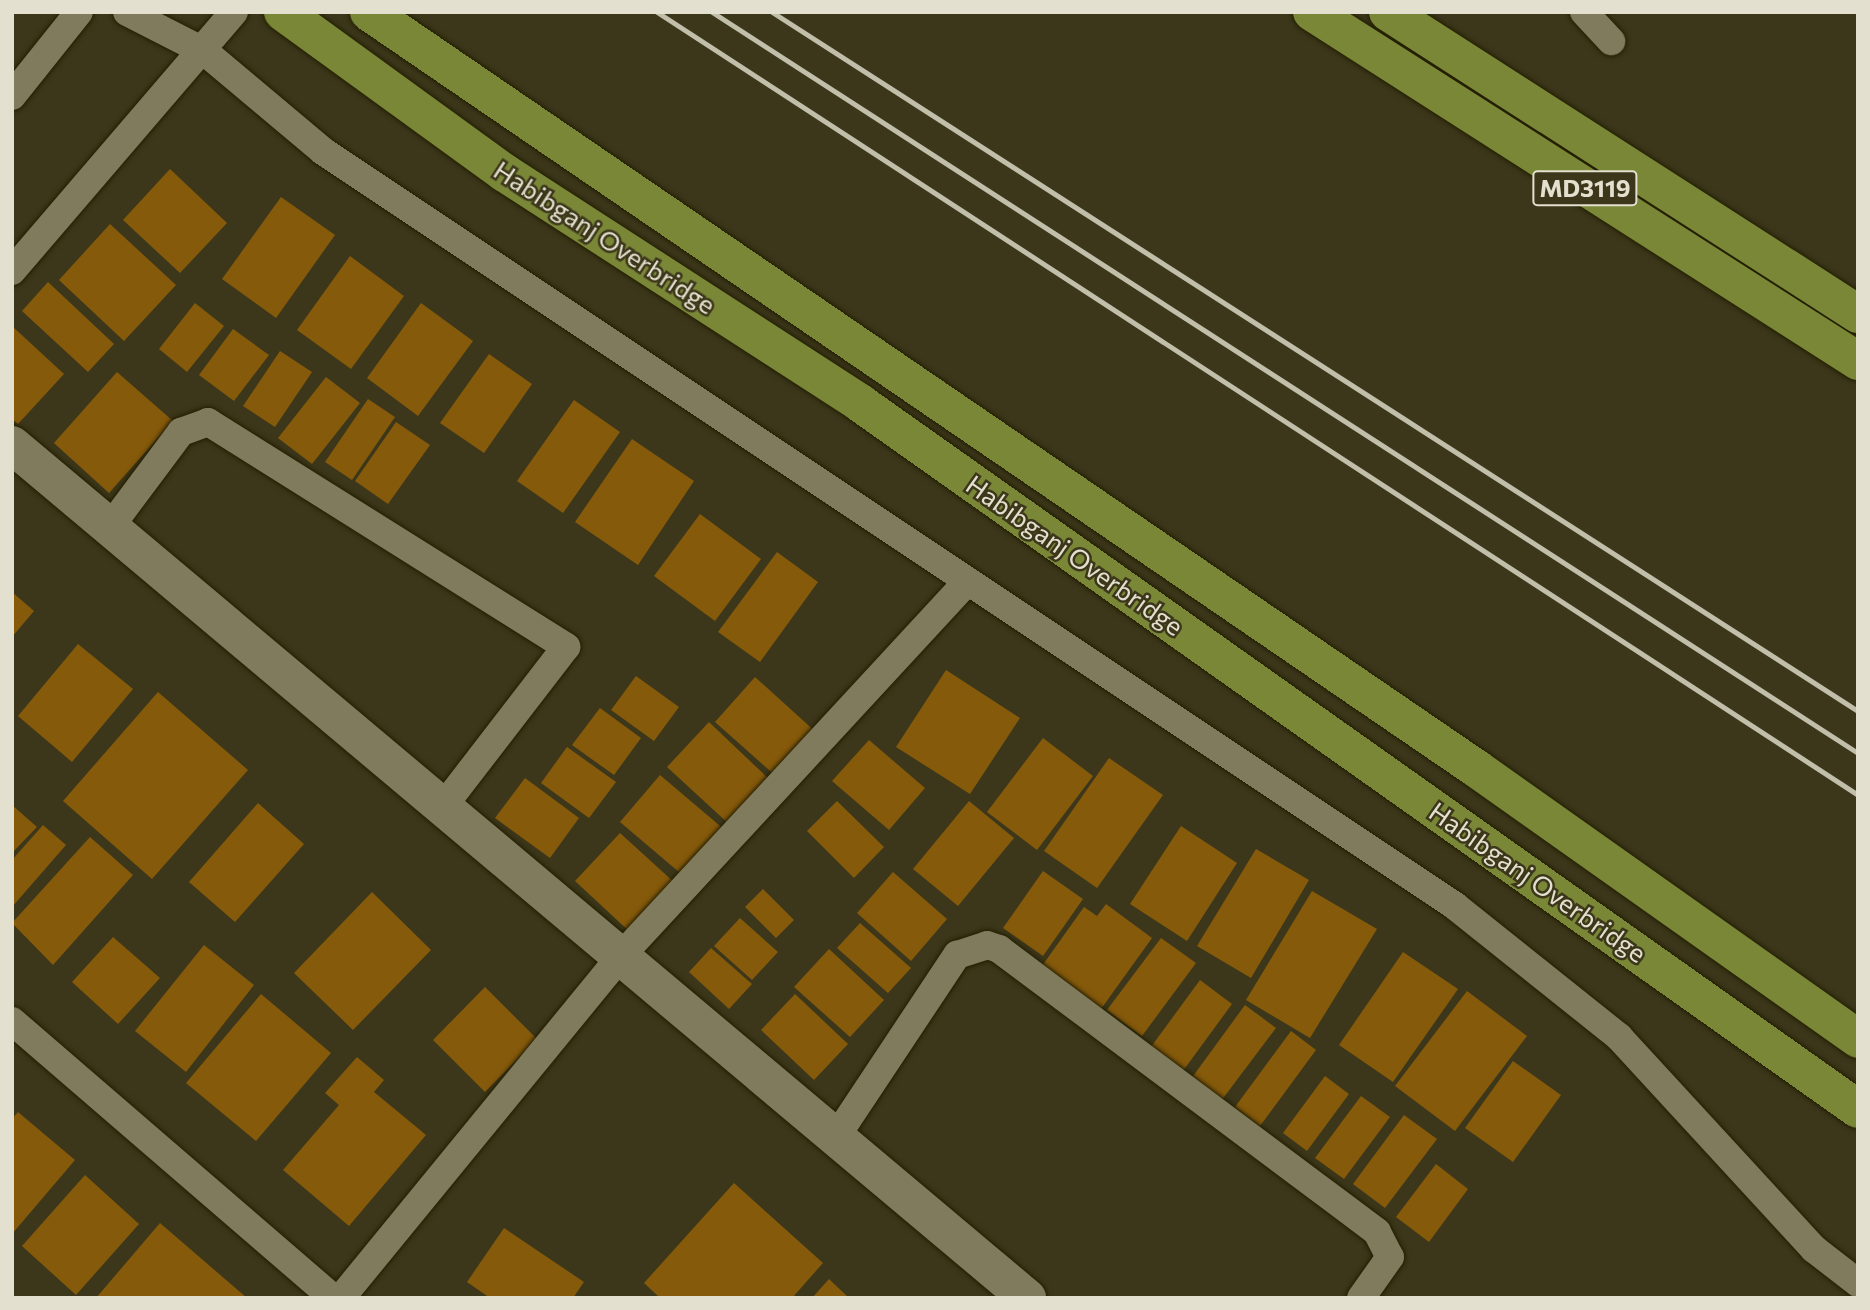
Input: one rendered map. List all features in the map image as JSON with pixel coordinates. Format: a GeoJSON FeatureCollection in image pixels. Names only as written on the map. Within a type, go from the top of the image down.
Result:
{"type":"FeatureCollection","features":[{"type":"Feature","properties":{"kind":"main road","name":"Habibganj Overbridge"},"geometry":{"type":"LineString","coordinates":[[283,12],[505,173],[860,402],[1858,1109]]}},
{"type":"Feature","properties":{"kind":"main road","name":"Habibganj Overbridge"},"geometry":{"type":"LineString","coordinates":[[369,12],[1117,524],[1858,1039]]}},
{"type":"Feature","properties":{"kind":"main road","name":"MD3119"},"geometry":{"type":"LineString","coordinates":[[1312,12],[1858,361]]}},
{"type":"Feature","properties":{"kind":"main road","name":"MD3119"},"geometry":{"type":"LineString","coordinates":[[1388,12],[1858,314]]}},
{"type":"Feature","properties":{"kind":"street"},"geometry":{"type":"LineString","coordinates":[[12,96],[79,12]]}},
{"type":"Feature","properties":{"kind":"street"},"geometry":{"type":"LineString","coordinates":[[127,12],[205,52],[323,151],[1455,906],[1619,1037],[1846,1284]]}},
{"type":"Feature","properties":{"kind":"street"},"geometry":{"type":"LineString","coordinates":[[12,271],[205,52],[234,12]]}},
{"type":"Feature","properties":{"kind":"street"},"geometry":{"type":"LineString","coordinates":[[401,12],[445,64]]}},
{"type":"Feature","properties":{"kind":"street"},"geometry":{"type":"LineString","coordinates":[[1584,12],[1611,41]]}},
{"type":"Feature","properties":{"kind":"street"},"geometry":{"type":"LineString","coordinates":[[110,527],[181,432],[208,422],[566,647],[443,807]]}},
{"type":"Feature","properties":{"kind":"street"},"geometry":{"type":"LineString","coordinates":[[12,445],[1027,1298]]}},
{"type":"Feature","properties":{"kind":"street"},"geometry":{"type":"LineString","coordinates":[[341,1298],[621,956],[967,582]]}},
{"type":"Feature","properties":{"kind":"street"},"geometry":{"type":"LineString","coordinates":[[836,1137],[957,955],[987,945],[999,949],[1377,1232],[1390,1257],[1362,1298]]}},
{"type":"Feature","properties":{"kind":"street"},"geometry":{"type":"LineString","coordinates":[[12,1021],[333,1298]]}},
{"type":"Feature","properties":{"kind":"building"},"geometry":{"type":"Polygon","coordinates":[[[170,169],[227,223],[180,273],[123,220],[170,169]]]}},
{"type":"Feature","properties":{"kind":"building"},"geometry":{"type":"Polygon","coordinates":[[[281,197],[335,235],[276,318],[222,279],[281,197]]]}},
{"type":"Feature","properties":{"kind":"building"},"geometry":{"type":"Polygon","coordinates":[[[110,224],[176,285],[124,341],[59,280],[110,224]]]}},
{"type":"Feature","properties":{"kind":"building"},"geometry":{"type":"Polygon","coordinates":[[[350,256],[404,296],[351,369],[297,330],[350,256]]]}},
{"type":"Feature","properties":{"kind":"building"},"geometry":{"type":"Polygon","coordinates":[[[48,282],[114,344],[88,372],[22,311],[48,282]]]}},
{"type":"Feature","properties":{"kind":"building"},"geometry":{"type":"Polygon","coordinates":[[[195,303],[224,326],[187,372],[159,349],[195,303]]]}},
{"type":"Feature","properties":{"kind":"building"},"geometry":{"type":"Polygon","coordinates":[[[421,303],[473,341],[418,416],[367,378],[421,303]]]}},
{"type":"Feature","properties":{"kind":"building"},"geometry":{"type":"Polygon","coordinates":[[[12,326],[64,374],[18,424],[12,419],[12,326]]]}},
{"type":"Feature","properties":{"kind":"building"},"geometry":{"type":"Polygon","coordinates":[[[233,329],[269,355],[234,401],[199,375],[233,329]]]}},
{"type":"Feature","properties":{"kind":"building"},"geometry":{"type":"Polygon","coordinates":[[[280,351],[312,372],[275,427],[243,406],[280,351]]]}},
{"type":"Feature","properties":{"kind":"building"},"geometry":{"type":"Polygon","coordinates":[[[489,354],[532,384],[484,453],[440,423],[489,354]]]}},
{"type":"Feature","properties":{"kind":"building"},"geometry":{"type":"Polygon","coordinates":[[[117,372],[173,421],[109,493],[54,443],[117,372]]]}},
{"type":"Feature","properties":{"kind":"building"},"geometry":{"type":"Polygon","coordinates":[[[326,377],[360,403],[312,464],[278,438],[326,377]]]}},
{"type":"Feature","properties":{"kind":"building"},"geometry":{"type":"Polygon","coordinates":[[[368,399],[395,417],[352,480],[325,462],[368,399]]]}},
{"type":"Feature","properties":{"kind":"building"},"geometry":{"type":"Polygon","coordinates":[[[574,400],[620,432],[563,513],[517,481],[574,400]]]}},
{"type":"Feature","properties":{"kind":"building"},"geometry":{"type":"Polygon","coordinates":[[[396,422],[430,445],[388,504],[355,481],[396,422]]]}},
{"type":"Feature","properties":{"kind":"building"},"geometry":{"type":"Polygon","coordinates":[[[632,439],[694,481],[638,565],[575,522],[632,439]]]}},
{"type":"Feature","properties":{"kind":"building"},"geometry":{"type":"Polygon","coordinates":[[[700,514],[761,559],[715,621],[654,576],[700,514]]]}},
{"type":"Feature","properties":{"kind":"building"},"geometry":{"type":"Polygon","coordinates":[[[777,552],[818,582],[760,662],[718,632],[777,552]]]}},
{"type":"Feature","properties":{"kind":"building"},"geometry":{"type":"Polygon","coordinates":[[[12,592],[34,611],[12,637],[12,592]]]}},
{"type":"Feature","properties":{"kind":"building"},"geometry":{"type":"Polygon","coordinates":[[[78,644],[133,689],[72,762],[18,716],[78,644]]]}},
{"type":"Feature","properties":{"kind":"building"},"geometry":{"type":"Polygon","coordinates":[[[946,670],[1020,718],[970,794],[896,747],[946,670]]]}},
{"type":"Feature","properties":{"kind":"building"},"geometry":{"type":"Polygon","coordinates":[[[636,676],[679,707],[654,741],[611,710],[636,676]]]}},
{"type":"Feature","properties":{"kind":"building"},"geometry":{"type":"Polygon","coordinates":[[[755,677],[818,734],[778,778],[715,722],[755,677]]]}},
{"type":"Feature","properties":{"kind":"building"},"geometry":{"type":"Polygon","coordinates":[[[158,692],[248,770],[152,879],[63,801],[158,692]]]}},
{"type":"Feature","properties":{"kind":"building"},"geometry":{"type":"Polygon","coordinates":[[[600,708],[641,738],[614,775],[572,745],[600,708]]]}},
{"type":"Feature","properties":{"kind":"building"},"geometry":{"type":"Polygon","coordinates":[[[709,722],[771,781],[730,825],[667,767],[709,722]]]}},
{"type":"Feature","properties":{"kind":"building"},"geometry":{"type":"Polygon","coordinates":[[[1043,738],[1093,776],[1037,850],[987,812],[1043,738]]]}},
{"type":"Feature","properties":{"kind":"building"},"geometry":{"type":"Polygon","coordinates":[[[869,740],[925,788],[889,830],[832,781],[869,740]]]}},
{"type":"Feature","properties":{"kind":"building"},"geometry":{"type":"Polygon","coordinates":[[[567,747],[616,782],[589,818],[541,783],[567,747]]]}},
{"type":"Feature","properties":{"kind":"building"},"geometry":{"type":"Polygon","coordinates":[[[1109,758],[1163,795],[1097,888],[1044,851],[1109,758]]]}},
{"type":"Feature","properties":{"kind":"building"},"geometry":{"type":"Polygon","coordinates":[[[660,775],[726,831],[686,878],[620,822],[660,775]]]}},
{"type":"Feature","properties":{"kind":"building"},"geometry":{"type":"Polygon","coordinates":[[[525,778],[579,818],[550,858],[495,818],[525,778]]]}},
{"type":"Feature","properties":{"kind":"building"},"geometry":{"type":"Polygon","coordinates":[[[837,801],[884,847],[854,878],[807,831],[837,801]]]}},
{"type":"Feature","properties":{"kind":"building"},"geometry":{"type":"Polygon","coordinates":[[[969,801],[1014,838],[958,906],[913,869],[969,801]]]}},
{"type":"Feature","properties":{"kind":"building"},"geometry":{"type":"Polygon","coordinates":[[[258,803],[304,844],[235,922],[189,882],[258,803]]]}},
{"type":"Feature","properties":{"kind":"building"},"geometry":{"type":"Polygon","coordinates":[[[12,805],[37,827],[12,853],[12,805]]]}},
{"type":"Feature","properties":{"kind":"building"},"geometry":{"type":"Polygon","coordinates":[[[43,825],[66,845],[12,907],[12,860],[43,825]]]}},
{"type":"Feature","properties":{"kind":"building"},"geometry":{"type":"Polygon","coordinates":[[[1181,826],[1237,863],[1187,941],[1130,904],[1181,826]]]}},
{"type":"Feature","properties":{"kind":"building"},"geometry":{"type":"Polygon","coordinates":[[[620,833],[676,884],[631,933],[575,881],[620,833]]]}},
{"type":"Feature","properties":{"kind":"building"},"geometry":{"type":"Polygon","coordinates":[[[90,837],[133,875],[53,965],[12,923],[90,837]]]}},
{"type":"Feature","properties":{"kind":"building"},"geometry":{"type":"Polygon","coordinates":[[[1256,849],[1309,880],[1251,978],[1197,946],[1256,849]]]}},
{"type":"Feature","properties":{"kind":"building"},"geometry":{"type":"Polygon","coordinates":[[[1043,871],[1083,899],[1043,956],[1003,928],[1043,871]]]}},
{"type":"Feature","properties":{"kind":"building"},"geometry":{"type":"Polygon","coordinates":[[[893,872],[947,919],[911,961],[857,913],[893,872]]]}},
{"type":"Feature","properties":{"kind":"building"},"geometry":{"type":"Polygon","coordinates":[[[763,889],[794,920],[776,938],[745,907],[763,889]]]}},
{"type":"Feature","properties":{"kind":"building"},"geometry":{"type":"Polygon","coordinates":[[[1312,891],[1377,929],[1310,1038],[1246,1000],[1312,891]]]}},
{"type":"Feature","properties":{"kind":"building"},"geometry":{"type":"Polygon","coordinates":[[[372,892],[431,950],[353,1030],[294,973],[372,892]]]}},
{"type":"Feature","properties":{"kind":"building"},"geometry":{"type":"Polygon","coordinates":[[[1106,904],[1152,938],[1101,1009],[1042,966],[1084,907],[1097,916],[1106,904]]]}},
{"type":"Feature","properties":{"kind":"building"},"geometry":{"type":"Polygon","coordinates":[[[740,918],[778,952],[752,980],[714,946],[740,918]]]}},
{"type":"Feature","properties":{"kind":"building"},"geometry":{"type":"Polygon","coordinates":[[[860,923],[911,968],[888,993],[837,948],[860,923]]]}},
{"type":"Feature","properties":{"kind":"building"},"geometry":{"type":"Polygon","coordinates":[[[113,937],[160,978],[118,1024],[72,982],[113,937]]]}},
{"type":"Feature","properties":{"kind":"building"},"geometry":{"type":"Polygon","coordinates":[[[1161,938],[1196,963],[1142,1036],[1107,1010],[1161,938]]]}},
{"type":"Feature","properties":{"kind":"building"},"geometry":{"type":"Polygon","coordinates":[[[204,945],[254,985],[186,1072],[135,1031],[204,945]]]}},
{"type":"Feature","properties":{"kind":"building"},"geometry":{"type":"Polygon","coordinates":[[[711,948],[752,984],[729,1009],[689,972],[711,948]]]}},
{"type":"Feature","properties":{"kind":"building"},"geometry":{"type":"Polygon","coordinates":[[[829,949],[884,1000],[850,1037],[794,987],[829,949]]]}},
{"type":"Feature","properties":{"kind":"building"},"geometry":{"type":"Polygon","coordinates":[[[1403,952],[1458,989],[1393,1082],[1339,1045],[1403,952]]]}},
{"type":"Feature","properties":{"kind":"building"},"geometry":{"type":"Polygon","coordinates":[[[1200,980],[1232,1004],[1180,1075],[1148,1051],[1200,980]]]}},
{"type":"Feature","properties":{"kind":"building"},"geometry":{"type":"Polygon","coordinates":[[[485,987],[537,1039],[485,1092],[433,1040],[485,987]]]}},
{"type":"Feature","properties":{"kind":"building"},"geometry":{"type":"Polygon","coordinates":[[[1467,991],[1527,1036],[1455,1131],[1395,1086],[1467,991]]]}},
{"type":"Feature","properties":{"kind":"building"},"geometry":{"type":"Polygon","coordinates":[[[261,994],[331,1053],[256,1141],[186,1083],[261,994]]]}},
{"type":"Feature","properties":{"kind":"building"},"geometry":{"type":"Polygon","coordinates":[[[795,994],[848,1044],[814,1080],[761,1030],[795,994]]]}},
{"type":"Feature","properties":{"kind":"building"},"geometry":{"type":"Polygon","coordinates":[[[1245,1005],[1276,1028],[1218,1105],[1188,1083],[1245,1005]]]}},
{"type":"Feature","properties":{"kind":"building"},"geometry":{"type":"Polygon","coordinates":[[[1291,1031],[1316,1050],[1260,1126],[1235,1107],[1291,1031]]]}},
{"type":"Feature","properties":{"kind":"building"},"geometry":{"type":"Polygon","coordinates":[[[357,1057],[384,1080],[374,1092],[426,1135],[349,1226],[283,1170],[339,1105],[325,1093],[357,1057]]]}},
{"type":"Feature","properties":{"kind":"building"},"geometry":{"type":"Polygon","coordinates":[[[1513,1061],[1561,1095],[1513,1162],[1465,1128],[1513,1061]]]}},
{"type":"Feature","properties":{"kind":"building"},"geometry":{"type":"Polygon","coordinates":[[[1325,1076],[1349,1094],[1307,1151],[1283,1133],[1325,1076]]]}},
{"type":"Feature","properties":{"kind":"building"},"geometry":{"type":"Polygon","coordinates":[[[1361,1096],[1390,1117],[1344,1179],[1315,1158],[1361,1096]]]}},
{"type":"Feature","properties":{"kind":"building"},"geometry":{"type":"Polygon","coordinates":[[[18,1112],[75,1160],[12,1234],[12,1119],[18,1112]]]}},
{"type":"Feature","properties":{"kind":"building"},"geometry":{"type":"Polygon","coordinates":[[[1404,1115],[1437,1139],[1385,1208],[1353,1184],[1404,1115]]]}},
{"type":"Feature","properties":{"kind":"building"},"geometry":{"type":"Polygon","coordinates":[[[1436,1164],[1468,1189],[1429,1242],[1396,1217],[1436,1164]]]}},
{"type":"Feature","properties":{"kind":"building"},"geometry":{"type":"Polygon","coordinates":[[[85,1175],[139,1224],[76,1295],[22,1246],[85,1175]]]}},
{"type":"Feature","properties":{"kind":"building"},"geometry":{"type":"Polygon","coordinates":[[[734,1183],[823,1263],[792,1298],[660,1298],[644,1283],[734,1183]]]}},
{"type":"Feature","properties":{"kind":"building"},"geometry":{"type":"Polygon","coordinates":[[[160,1223],[247,1298],[96,1298],[160,1223]]]}},
{"type":"Feature","properties":{"kind":"building"},"geometry":{"type":"Polygon","coordinates":[[[504,1228],[584,1282],[573,1298],[490,1298],[467,1282],[504,1228]]]}},
{"type":"Feature","properties":{"kind":"building"},"geometry":{"type":"Polygon","coordinates":[[[829,1279],[849,1298],[812,1298],[829,1279]]]}},
{"type":"Feature","properties":{"kind":"railway"},"geometry":{"type":"LineString","coordinates":[[657,12],[1858,795]]}},
{"type":"Feature","properties":{"kind":"railway"},"geometry":{"type":"LineString","coordinates":[[712,12],[1858,753]]}},
{"type":"Feature","properties":{"kind":"railway"},"geometry":{"type":"LineString","coordinates":[[772,12],[1858,711]]}}]}
